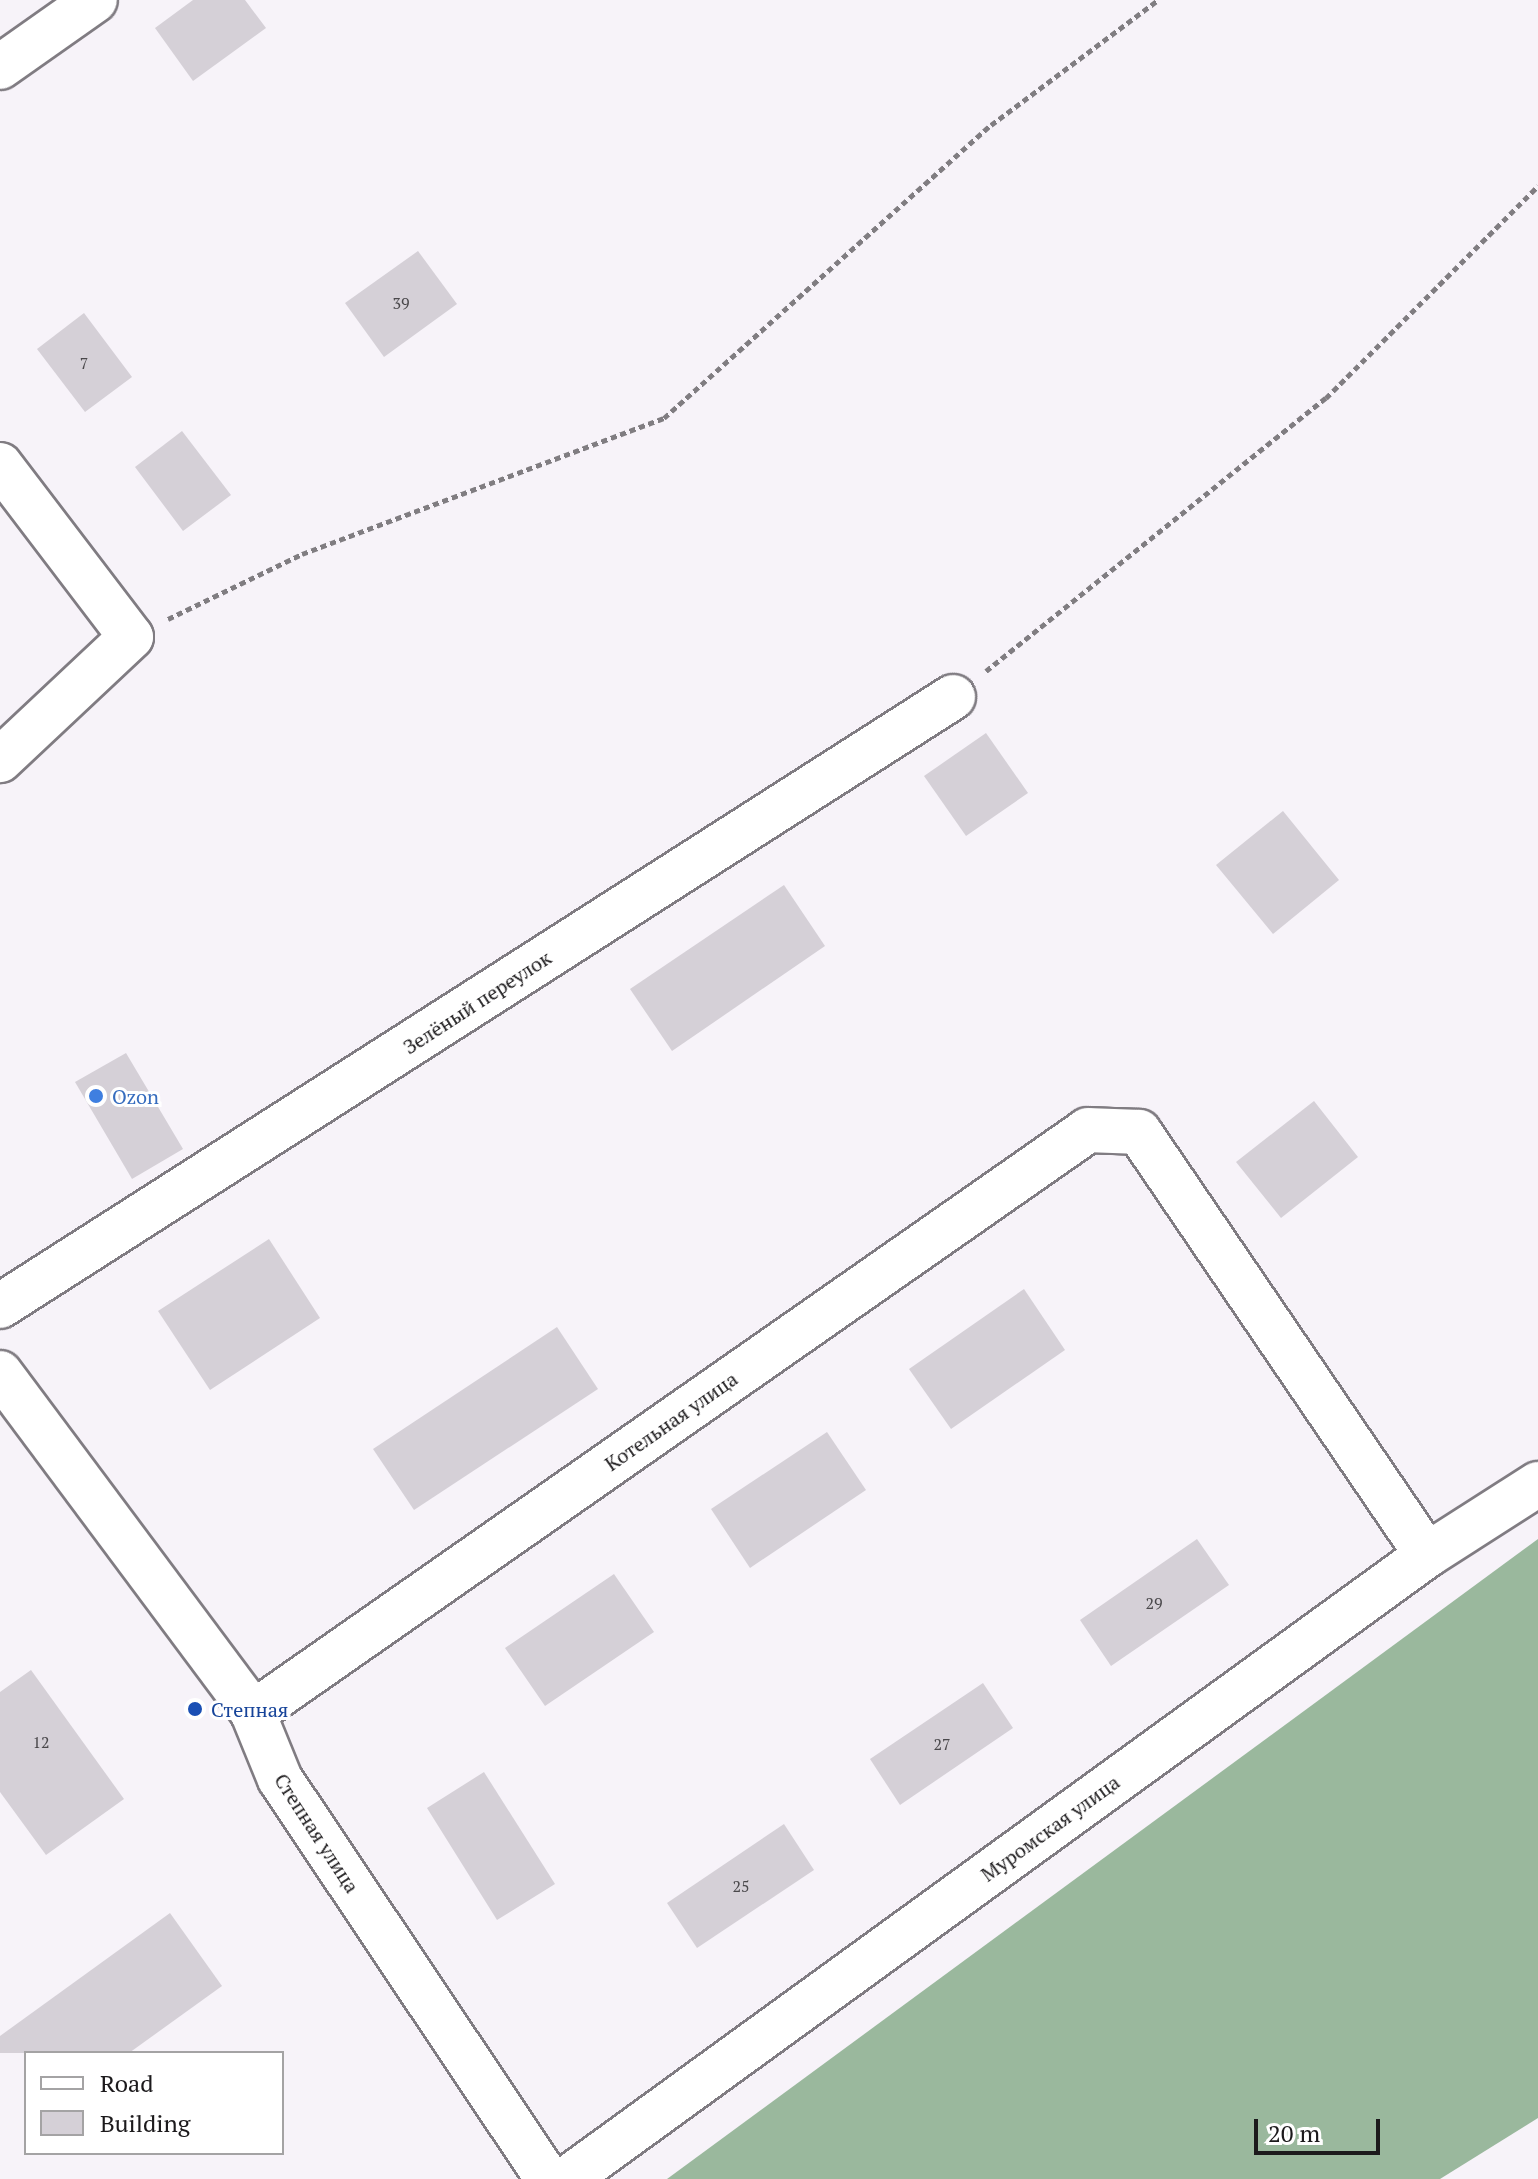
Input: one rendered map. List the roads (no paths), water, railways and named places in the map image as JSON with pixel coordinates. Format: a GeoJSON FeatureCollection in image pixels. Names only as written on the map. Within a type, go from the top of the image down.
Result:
{"type":"FeatureCollection","features":[{"type":"Feature","properties":{"kind":"street"},"geometry":{"type":"LineString","coordinates":[[0,67],[95,0]]}},
{"type":"Feature","properties":{"kind":"street"},"geometry":{"type":"LineString","coordinates":[[0,465],[131,637],[0,760]]}},
{"type":"Feature","properties":{"kind":"street","name":"Зелёный переулок"},"geometry":{"type":"LineString","coordinates":[[0,1306],[953,697]]}},
{"type":"Feature","properties":{"kind":"street","name":"Котельная улица"},"geometry":{"type":"LineString","coordinates":[[253,1713],[1088,1130],[1139,1132],[1427,1555]]}},
{"type":"Feature","properties":{"kind":"street","name":"Степная улица"},"geometry":{"type":"LineString","coordinates":[[0,1373],[253,1713],[280,1779],[548,2179]]}},
{"type":"Feature","properties":{"kind":"street","name":"Муромская улица"},"geometry":{"type":"LineString","coordinates":[[567,2179],[1427,1555],[1538,1484]]}},
{"type":"Feature","properties":{"kind":"place","name":"Ozon"},"geometry":{"type":"Point","coordinates":[96,1096]}},
{"type":"Feature","properties":{"kind":"place","name":"Степная"},"geometry":{"type":"Point","coordinates":[195,1709]}}]}
